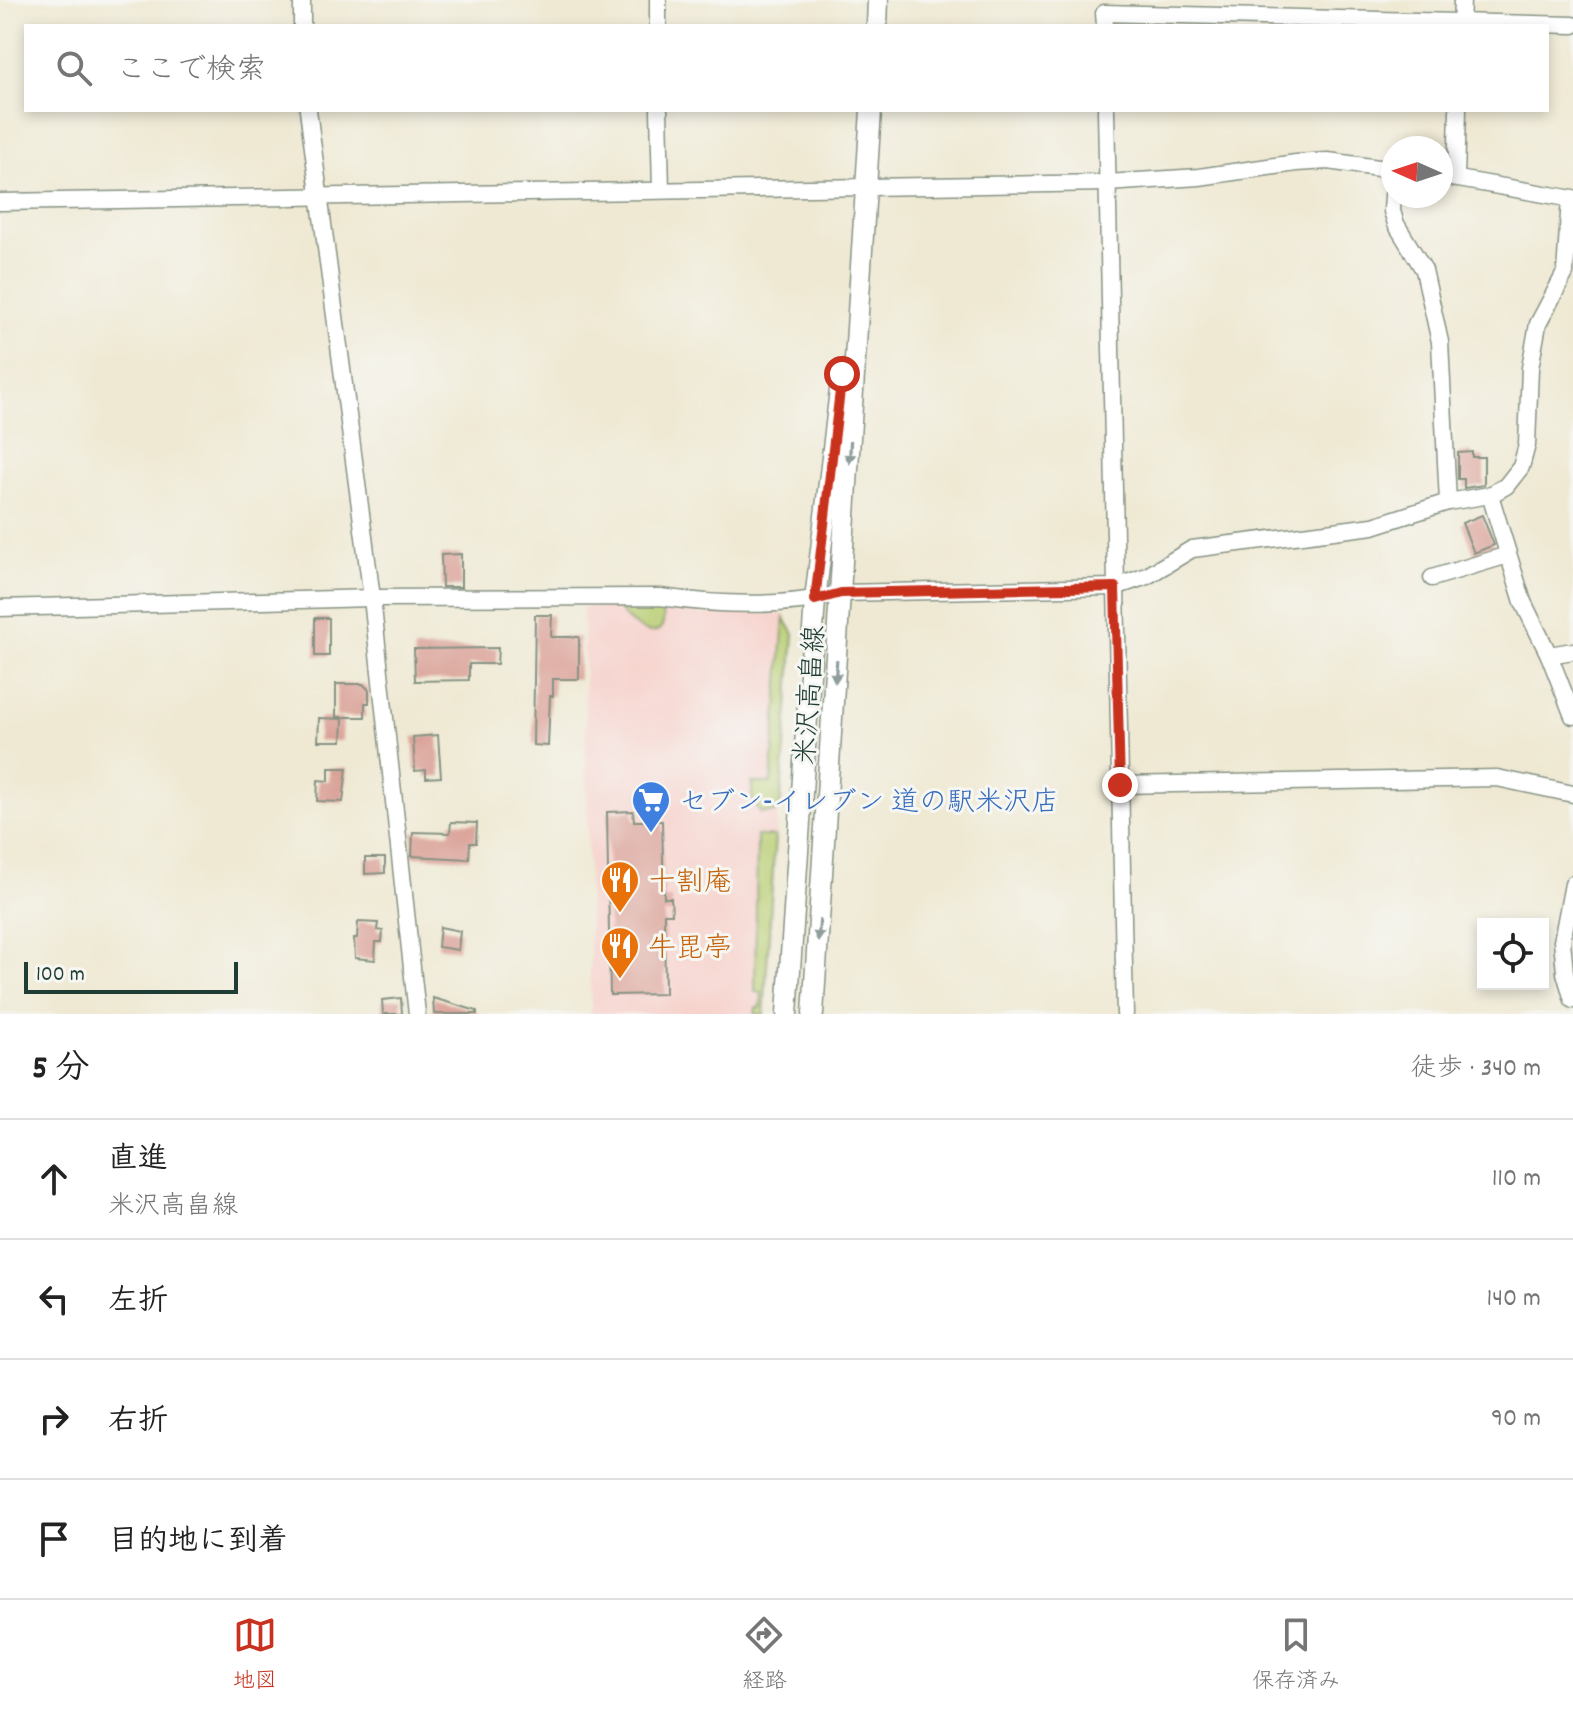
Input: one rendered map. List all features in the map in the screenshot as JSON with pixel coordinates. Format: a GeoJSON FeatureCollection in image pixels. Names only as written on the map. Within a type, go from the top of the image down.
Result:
{"type":"FeatureCollection","features":[{"type":"Feature","properties":{"kind":"main road"},"geometry":{"type":"LineString","coordinates":[[877,24],[878,0]]}},
{"type":"Feature","properties":{"kind":"main road","name":"米沢高畠線"},"geometry":{"type":"LineString","coordinates":[[813,1014],[871,112]]}},
{"type":"Feature","properties":{"kind":"main road","name":"米沢高畠線"},"geometry":{"type":"LineString","coordinates":[[787,1014],[815,600],[866,186]]}},
{"type":"Feature","properties":{"kind":"street"},"geometry":{"type":"LineString","coordinates":[[302,0],[302,24]]}},
{"type":"Feature","properties":{"kind":"street"},"geometry":{"type":"LineString","coordinates":[[658,0],[658,24]]}},
{"type":"Feature","properties":{"kind":"street"},"geometry":{"type":"LineString","coordinates":[[1105,24],[1104,13],[1461,24],[1462,0]]}},
{"type":"Feature","properties":{"kind":"street"},"geometry":{"type":"LineString","coordinates":[[1549,25],[1573,25]]}},
{"type":"Feature","properties":{"kind":"street"},"geometry":{"type":"LineString","coordinates":[[308,112],[372,598],[417,1014]]}},
{"type":"Feature","properties":{"kind":"street"},"geometry":{"type":"LineString","coordinates":[[659,112],[661,189]]}},
{"type":"Feature","properties":{"kind":"street"},"geometry":{"type":"LineString","coordinates":[[1106,112],[1125,1014]]}},
{"type":"Feature","properties":{"kind":"street"},"geometry":{"type":"LineString","coordinates":[[1453,144],[1458,112]]}},
{"type":"Feature","properties":{"kind":"street"},"geometry":{"type":"LineString","coordinates":[[0,202],[1107,183],[1199,177],[1328,161],[1381,168]]}},
{"type":"Feature","properties":{"kind":"street"},"geometry":{"type":"LineString","coordinates":[[0,608],[372,598],[660,597],[702,603],[815,600],[841,593],[1115,587],[1147,576],[1192,549],[1373,526],[1448,502],[1490,495],[1506,486],[1521,467],[1527,445],[1530,368],[1538,324],[1565,273],[1572,199],[1453,178]]}},
{"type":"Feature","properties":{"kind":"street"},"geometry":{"type":"LineString","coordinates":[[1392,208],[1396,224],[1424,270],[1440,342],[1448,502]]}},
{"type":"Feature","properties":{"kind":"street"},"geometry":{"type":"LineString","coordinates":[[1490,495],[1523,602],[1549,655],[1573,716]]}},
{"type":"Feature","properties":{"kind":"street"},"geometry":{"type":"LineString","coordinates":[[1432,578],[1508,555]]}},
{"type":"Feature","properties":{"kind":"street"},"geometry":{"type":"LineString","coordinates":[[1549,655],[1573,651]]}},
{"type":"Feature","properties":{"kind":"street"},"geometry":{"type":"LineString","coordinates":[[1120,785],[1497,778],[1573,794]]}},
{"type":"Feature","properties":{"kind":"street"},"geometry":{"type":"LineString","coordinates":[[1573,884],[1562,941],[1565,973],[1573,1000]]}},
{"type":"Feature","properties":{"kind":"shaded area"},"geometry":{"type":"Polygon","coordinates":[[[661,604],[701,614],[784,614],[795,633],[782,807],[777,813],[766,1014],[591,1014],[583,607],[661,604]]]}},
{"type":"Feature","properties":{"kind":"green space"},"geometry":{"type":"Polygon","coordinates":[[[659,606],[663,614],[662,626],[650,632],[638,627],[621,612],[625,607],[659,606]]]}},
{"type":"Feature","properties":{"kind":"green space"},"geometry":{"type":"Polygon","coordinates":[[[784,618],[794,634],[780,807],[775,812],[761,813],[752,800],[752,783],[771,783],[784,618]]]}},
{"type":"Feature","properties":{"kind":"green space"},"geometry":{"type":"Polygon","coordinates":[[[757,836],[775,836],[764,1014],[755,1014],[756,1007],[761,1007],[762,993],[755,992],[757,836]]]}},
{"type":"Feature","properties":{"kind":"building"},"geometry":{"type":"Polygon","coordinates":[[[1472,452],[1472,457],[1484,457],[1484,485],[1464,488],[1464,479],[1458,479],[1458,453],[1472,452]]]}},
{"type":"Feature","properties":{"kind":"building"},"geometry":{"type":"Polygon","coordinates":[[[1482,515],[1494,545],[1474,553],[1462,523],[1482,515]]]}},
{"type":"Feature","properties":{"kind":"building"},"geometry":{"type":"Polygon","coordinates":[[[461,554],[461,587],[442,587],[441,555],[461,554]]]}},
{"type":"Feature","properties":{"kind":"building"},"geometry":{"type":"Polygon","coordinates":[[[535,615],[552,615],[551,637],[579,637],[579,679],[553,679],[548,746],[533,745],[535,615]]]}},
{"type":"Feature","properties":{"kind":"building"},"geometry":{"type":"Polygon","coordinates":[[[315,618],[329,618],[329,656],[315,656],[315,618]]]}},
{"type":"Feature","properties":{"kind":"building"},"geometry":{"type":"Polygon","coordinates":[[[498,648],[497,664],[469,664],[469,680],[415,681],[414,649],[498,648]]]}},
{"type":"Feature","properties":{"kind":"building"},"geometry":{"type":"Polygon","coordinates":[[[336,684],[363,684],[369,690],[365,717],[336,717],[336,684]]]}},
{"type":"Feature","properties":{"kind":"building"},"geometry":{"type":"Polygon","coordinates":[[[319,718],[343,719],[342,741],[318,741],[319,718]]]}},
{"type":"Feature","properties":{"kind":"building"},"geometry":{"type":"Polygon","coordinates":[[[438,735],[441,777],[426,778],[426,770],[415,771],[413,737],[438,735]]]}},
{"type":"Feature","properties":{"kind":"building"},"geometry":{"type":"Polygon","coordinates":[[[329,768],[347,768],[343,802],[317,801],[318,780],[329,781],[329,768]]]}},
{"type":"Feature","properties":{"kind":"building"},"geometry":{"type":"Polygon","coordinates":[[[633,811],[634,821],[662,821],[664,898],[671,898],[672,914],[664,914],[665,994],[610,995],[607,812],[633,811]]]}},
{"type":"Feature","properties":{"kind":"building"},"geometry":{"type":"Polygon","coordinates":[[[451,822],[477,823],[476,843],[470,843],[469,859],[412,856],[413,832],[450,833],[451,822]]]}},
{"type":"Feature","properties":{"kind":"building"},"geometry":{"type":"Polygon","coordinates":[[[365,858],[385,858],[385,873],[365,874],[365,858]]]}},
{"type":"Feature","properties":{"kind":"building"},"geometry":{"type":"Polygon","coordinates":[[[358,922],[378,923],[377,930],[383,931],[382,942],[376,942],[375,960],[355,958],[354,938],[357,938],[358,922]]]}},
{"type":"Feature","properties":{"kind":"building"},"geometry":{"type":"Polygon","coordinates":[[[440,927],[460,931],[458,950],[438,947],[440,927]]]}},
{"type":"Feature","properties":{"kind":"building"},"geometry":{"type":"Polygon","coordinates":[[[401,998],[402,1014],[383,1014],[382,1000],[401,998]]]}},
{"type":"Feature","properties":{"kind":"building"},"geometry":{"type":"Polygon","coordinates":[[[433,998],[477,1011],[477,1014],[434,1014],[433,998]]]}},
{"type":"Feature","properties":{"kind":"place","name":"セブン-イレブン 道の駅米沢店"},"geometry":{"type":"Point","coordinates":[651,834]}},
{"type":"Feature","properties":{"kind":"place","name":"十割庵"},"geometry":{"type":"Point","coordinates":[620,914]}},
{"type":"Feature","properties":{"kind":"place","name":"牛毘亭"},"geometry":{"type":"Point","coordinates":[620,980]}},
{"type":"Feature","properties":{"kind":"route"},"geometry":{"type":"LineString","coordinates":[[842,374],[815,600],[841,593],[1115,587],[1120,785]]}}]}
